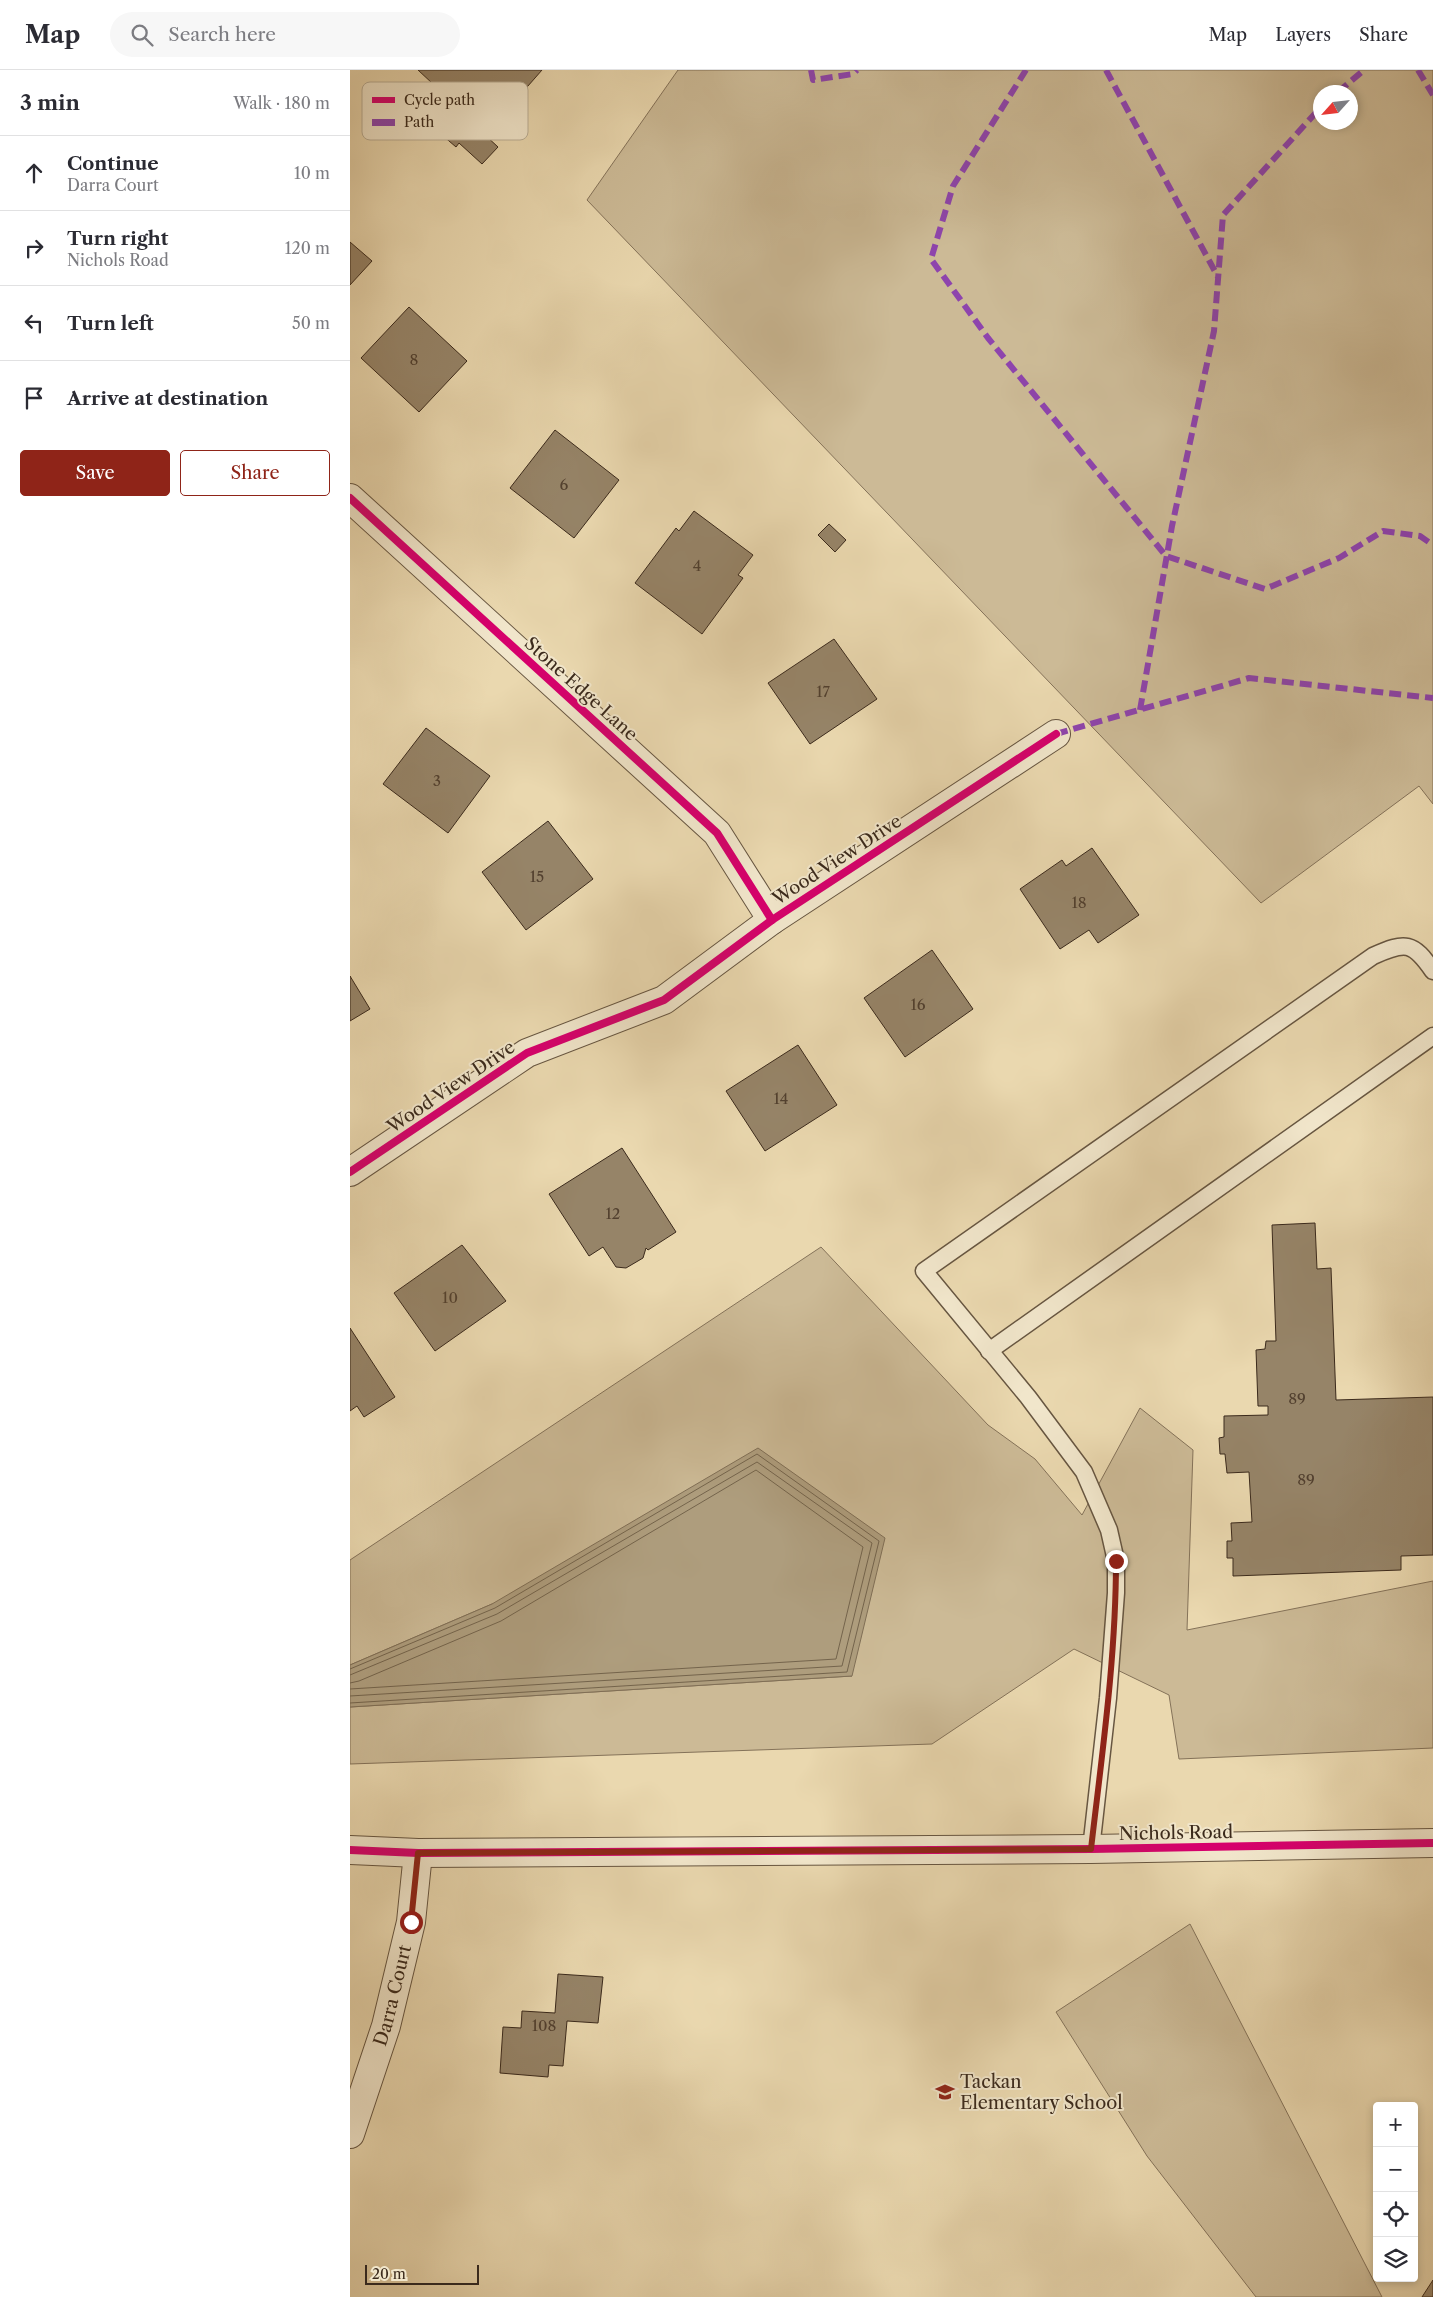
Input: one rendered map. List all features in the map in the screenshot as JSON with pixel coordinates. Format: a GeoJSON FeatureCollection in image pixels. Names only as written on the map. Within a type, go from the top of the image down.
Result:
{"type":"FeatureCollection","features":[{"type":"Feature","properties":{"kind":"street","name":"Stone Edge Lane"},"geometry":{"type":"LineString","coordinates":[[350,498],[717,833],[772,920]]}},
{"type":"Feature","properties":{"kind":"street","name":"Wood View Drive"},"geometry":{"type":"LineString","coordinates":[[350,1172],[527,1053],[664,1000],[772,920],[1056,734]]}},
{"type":"Feature","properties":{"kind":"street","name":"Nichols Road"},"geometry":{"type":"LineString","coordinates":[[350,1850],[418,1853],[1091,1849],[1433,1843]]}},
{"type":"Feature","properties":{"kind":"street","name":"Darra Court"},"geometry":{"type":"LineString","coordinates":[[350,2134],[386,2026],[411,1922],[418,1853]]}},
{"type":"Feature","properties":{"kind":"lane"},"geometry":{"type":"LineString","coordinates":[[1091,1849],[1108,1698],[1116,1593],[1116,1561],[1109,1530],[1084,1472],[1028,1397],[924,1271],[1373,956],[1391,948],[1405,946],[1418,950],[1433,971]]}},
{"type":"Feature","properties":{"kind":"lane"},"geometry":{"type":"LineString","coordinates":[[990,1351],[1433,1036]]}},
{"type":"Feature","properties":{"kind":"shaded area"},"geometry":{"type":"Polygon","coordinates":[[[678,70],[1433,70],[1433,804],[1419,786],[1261,903],[587,200],[678,70]]]}},
{"type":"Feature","properties":{"kind":"shaded area"},"geometry":{"type":"Polygon","coordinates":[[[821,1247],[988,1425],[1035,1459],[1082,1515],[1140,1408],[1193,1450],[1187,1630],[1433,1581],[1433,1748],[1179,1759],[1169,1695],[1074,1649],[932,1744],[350,1764],[350,1707],[852,1676],[492,1604],[350,1665],[350,1560],[821,1247]]]}},
{"type":"Feature","properties":{"kind":"shaded area"},"geometry":{"type":"Polygon","coordinates":[[[1190,1924],[1382,2297],[1256,2297],[1147,2156],[1056,2012],[1190,1924]]]}},
{"type":"Feature","properties":{"kind":"water"},"geometry":{"type":"Polygon","coordinates":[[[758,1448],[885,1538],[852,1676],[350,1707],[350,1665],[492,1604],[758,1448]]]}},
{"type":"Feature","properties":{"kind":"building"},"geometry":{"type":"Polygon","coordinates":[[[418,70],[542,70],[528,86],[528,82],[431,82],[418,70]]]}},
{"type":"Feature","properties":{"kind":"building"},"geometry":{"type":"Polygon","coordinates":[[[448,140],[490,140],[498,147],[482,164],[459,143],[456,147],[448,140]]]}},
{"type":"Feature","properties":{"kind":"building"},"geometry":{"type":"Polygon","coordinates":[[[350,242],[372,261],[350,285],[350,242]]]}},
{"type":"Feature","properties":{"kind":"building"},"geometry":{"type":"Polygon","coordinates":[[[409,307],[467,361],[419,412],[361,358],[409,307]]]}},
{"type":"Feature","properties":{"kind":"building"},"geometry":{"type":"Polygon","coordinates":[[[555,430],[619,480],[574,538],[510,488],[555,430]]]}},
{"type":"Feature","properties":{"kind":"building"},"geometry":{"type":"Polygon","coordinates":[[[694,511],[753,555],[738,575],[743,578],[702,634],[635,583],[676,528],[679,531],[694,511]]]}},
{"type":"Feature","properties":{"kind":"building"},"geometry":{"type":"Polygon","coordinates":[[[829,524],[846,540],[835,552],[818,535],[829,524]]]}},
{"type":"Feature","properties":{"kind":"building"},"geometry":{"type":"Polygon","coordinates":[[[834,639],[877,699],[810,744],[768,683],[834,639]]]}},
{"type":"Feature","properties":{"kind":"building"},"geometry":{"type":"Polygon","coordinates":[[[426,728],[490,776],[448,833],[383,784],[426,728]]]}},
{"type":"Feature","properties":{"kind":"building"},"geometry":{"type":"Polygon","coordinates":[[[548,821],[593,879],[526,930],[482,872],[548,821]]]}},
{"type":"Feature","properties":{"kind":"building"},"geometry":{"type":"Polygon","coordinates":[[[1092,848],[1139,915],[1098,943],[1089,930],[1060,949],[1020,889],[1062,860],[1066,866],[1092,848]]]}},
{"type":"Feature","properties":{"kind":"building"},"geometry":{"type":"Polygon","coordinates":[[[932,950],[973,1009],[905,1057],[864,998],[932,950]]]}},
{"type":"Feature","properties":{"kind":"building"},"geometry":{"type":"Polygon","coordinates":[[[350,976],[370,1009],[350,1021],[350,976]]]}},
{"type":"Feature","properties":{"kind":"building"},"geometry":{"type":"Polygon","coordinates":[[[798,1045],[837,1105],[765,1151],[726,1091],[798,1045]]]}},
{"type":"Feature","properties":{"kind":"building"},"geometry":{"type":"Polygon","coordinates":[[[622,1148],[676,1232],[648,1250],[646,1248],[643,1258],[626,1268],[616,1267],[603,1247],[589,1256],[549,1194],[622,1148]]]}},
{"type":"Feature","properties":{"kind":"building"},"geometry":{"type":"Polygon","coordinates":[[[1315,1223],[1317,1269],[1331,1268],[1336,1400],[1433,1397],[1433,1555],[1401,1556],[1401,1570],[1233,1576],[1233,1558],[1227,1558],[1227,1541],[1232,1541],[1231,1523],[1252,1522],[1249,1472],[1227,1473],[1225,1454],[1220,1454],[1219,1438],[1224,1437],[1224,1416],[1268,1415],[1268,1406],[1258,1406],[1256,1350],[1265,1349],[1266,1341],[1276,1341],[1272,1225],[1315,1223]]]}},
{"type":"Feature","properties":{"kind":"building"},"geometry":{"type":"Polygon","coordinates":[[[462,1245],[506,1301],[435,1351],[394,1293],[462,1245]]]}},
{"type":"Feature","properties":{"kind":"building"},"geometry":{"type":"Polygon","coordinates":[[[350,1328],[395,1397],[364,1417],[357,1406],[350,1411],[350,1328]]]}},
{"type":"Feature","properties":{"kind":"building"},"geometry":{"type":"Polygon","coordinates":[[[558,1974],[603,1977],[598,2023],[567,2021],[563,2066],[549,2065],[548,2077],[500,2073],[503,2027],[521,2028],[522,2011],[555,2013],[558,1974]]]}},
{"type":"Feature","properties":{"kind":"building"},"geometry":{"type":"Polygon","coordinates":[[[1433,2280],[1433,2297],[1422,2297],[1433,2280]]]}},
{"type":"Feature","properties":{"kind":"marked path"},"geometry":{"type":"LineString","coordinates":[[811,70],[813,80],[853,74],[857,70]]}},
{"type":"Feature","properties":{"kind":"marked path"},"geometry":{"type":"LineString","coordinates":[[1026,70],[953,186],[931,259],[988,338],[1166,556],[1265,589],[1339,558],[1383,531],[1420,536],[1433,545]]}},
{"type":"Feature","properties":{"kind":"marked path"},"geometry":{"type":"LineString","coordinates":[[1106,70],[1218,277]]}},
{"type":"Feature","properties":{"kind":"marked path"},"geometry":{"type":"LineString","coordinates":[[1346,85],[1364,70]]}},
{"type":"Feature","properties":{"kind":"marked path"},"geometry":{"type":"LineString","coordinates":[[1418,70],[1433,95]]}},
{"type":"Feature","properties":{"kind":"marked path"},"geometry":{"type":"LineString","coordinates":[[1140,710],[1172,526],[1214,331],[1223,215],[1313,116]]}},
{"type":"Feature","properties":{"kind":"marked path"},"geometry":{"type":"LineString","coordinates":[[1056,734],[1249,678],[1433,698]]}},
{"type":"Feature","properties":{"kind":"cycle path"},"geometry":{"type":"LineString","coordinates":[[350,498],[717,833],[772,920]]}},
{"type":"Feature","properties":{"kind":"cycle path"},"geometry":{"type":"LineString","coordinates":[[350,1172],[527,1053],[664,1000],[772,920],[1056,734]]}},
{"type":"Feature","properties":{"kind":"cycle path"},"geometry":{"type":"LineString","coordinates":[[350,1850],[418,1853],[1091,1849],[1433,1843]]}},
{"type":"Feature","properties":{"kind":"place","name":"Tackan Elementary School"},"geometry":{"type":"Point","coordinates":[945,2092]}},
{"type":"Feature","properties":{"kind":"route"},"geometry":{"type":"LineString","coordinates":[[411,1922],[418,1853],[1091,1849],[1108,1698],[1116,1593],[1116,1561]]}}]}
